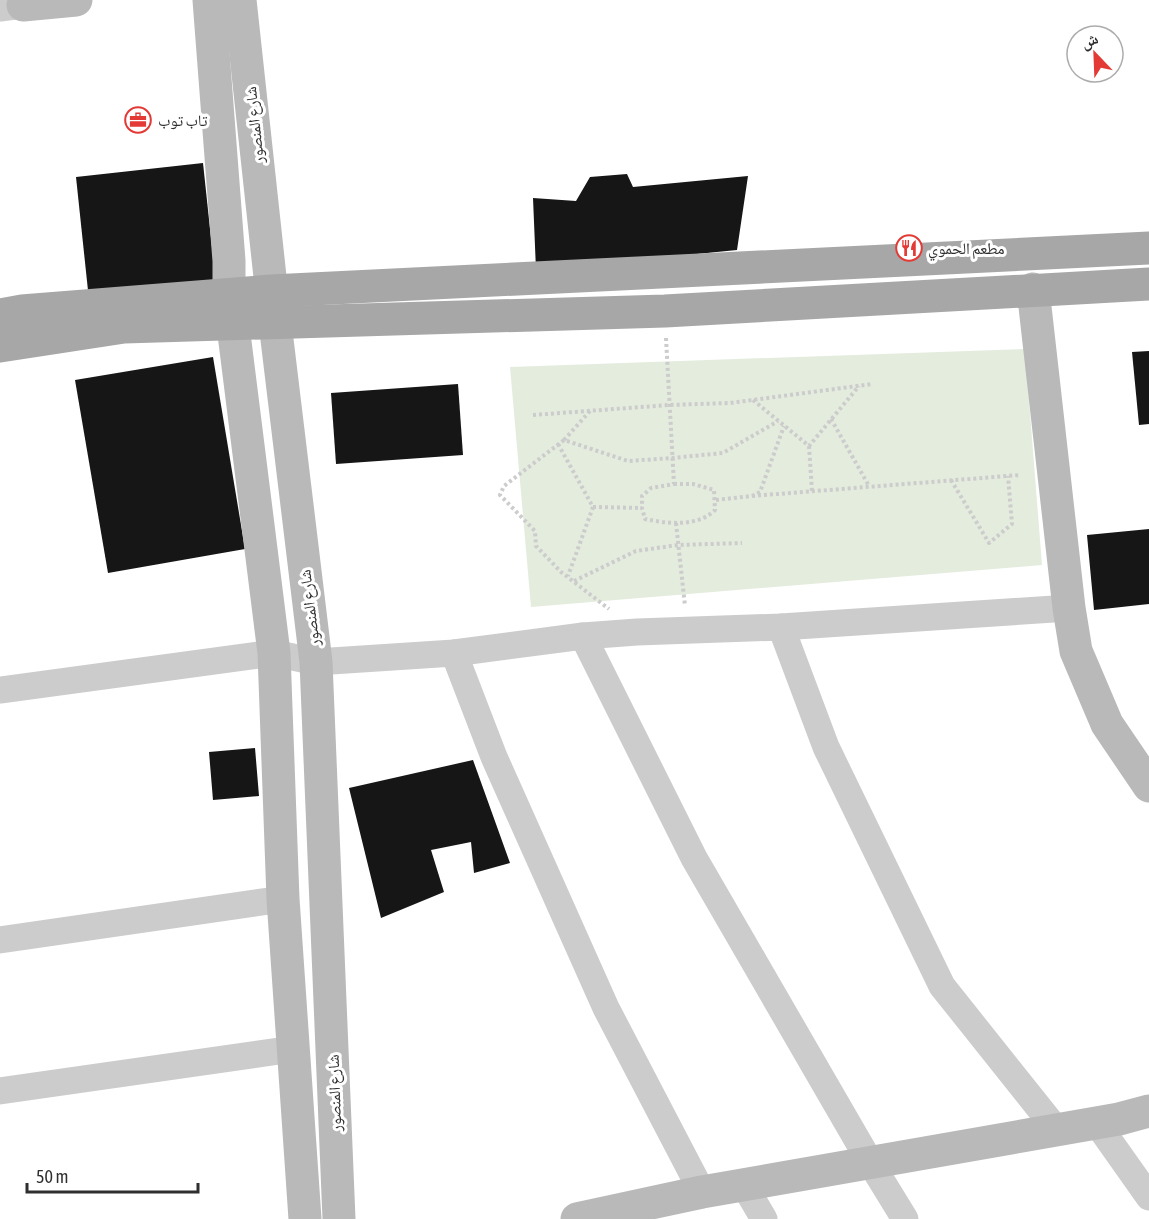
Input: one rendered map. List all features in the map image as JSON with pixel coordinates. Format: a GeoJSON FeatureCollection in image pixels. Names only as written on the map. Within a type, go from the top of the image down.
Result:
{"type":"FeatureCollection","features":[{"type":"Feature","properties":{"kind":"main road"},"geometry":{"type":"LineString","coordinates":[[11,6],[76,0]]}},
{"type":"Feature","properties":{"kind":"main road","name":"شارع المنصور"},"geometry":{"type":"LineString","coordinates":[[209,0],[231,309],[274,653],[283,899],[305,1219]]}},
{"type":"Feature","properties":{"kind":"main road","name":"شارع المنصور"},"geometry":{"type":"LineString","coordinates":[[240,0],[271,291],[316,662],[339,1219]]}},
{"type":"Feature","properties":{"kind":"main road"},"geometry":{"type":"LineString","coordinates":[[0,345],[231,309],[271,291],[1149,248]]}},
{"type":"Feature","properties":{"kind":"main road"},"geometry":{"type":"LineString","coordinates":[[0,315],[22,311],[231,309],[275,323],[665,311],[1149,284]]}},
{"type":"Feature","properties":{"kind":"main road"},"geometry":{"type":"LineString","coordinates":[[1033,289],[1069,608],[1076,651],[1107,724],[1149,786]]}},
{"type":"Feature","properties":{"kind":"main road"},"geometry":{"type":"LineString","coordinates":[[577,1219],[702,1192],[1149,1111]]}},
{"type":"Feature","properties":{"kind":"street"},"geometry":{"type":"LineString","coordinates":[[0,690],[274,653],[316,662],[454,653],[583,636],[637,632],[781,627],[1069,608]]}},
{"type":"Feature","properties":{"kind":"street"},"geometry":{"type":"LineString","coordinates":[[781,627],[826,747],[942,986],[1056,1129]]}},
{"type":"Feature","properties":{"kind":"street"},"geometry":{"type":"LineString","coordinates":[[583,636],[694,858],[904,1219]]}},
{"type":"Feature","properties":{"kind":"street"},"geometry":{"type":"LineString","coordinates":[[454,653],[494,757],[606,1008],[702,1192]]}},
{"type":"Feature","properties":{"kind":"street"},"geometry":{"type":"LineString","coordinates":[[0,940],[283,899]]}},
{"type":"Feature","properties":{"kind":"street"},"geometry":{"type":"LineString","coordinates":[[0,1091],[293,1049]]}},
{"type":"Feature","properties":{"kind":"street"},"geometry":{"type":"LineString","coordinates":[[1096,1122],[1149,1197]]}},
{"type":"Feature","properties":{"kind":"street"},"geometry":{"type":"LineString","coordinates":[[744,1185],[764,1219]]}},
{"type":"Feature","properties":{"kind":"path"},"geometry":{"type":"LineString","coordinates":[[665,311],[674,484]]}},
{"type":"Feature","properties":{"kind":"path"},"geometry":{"type":"LineString","coordinates":[[533,415],[730,403],[872,384]]}},
{"type":"Feature","properties":{"kind":"path"},"geometry":{"type":"LineString","coordinates":[[808,446],[859,386]]}},
{"type":"Feature","properties":{"kind":"path"},"geometry":{"type":"LineString","coordinates":[[753,400],[808,446],[812,491]]}},
{"type":"Feature","properties":{"kind":"path"},"geometry":{"type":"LineString","coordinates":[[590,411],[564,440],[504,486],[500,495],[535,531],[536,546],[561,572],[637,632]]}},
{"type":"Feature","properties":{"kind":"path"},"geometry":{"type":"LineString","coordinates":[[831,419],[869,486]]}},
{"type":"Feature","properties":{"kind":"path"},"geometry":{"type":"LineString","coordinates":[[564,440],[628,461],[672,458],[723,453],[778,421]]}},
{"type":"Feature","properties":{"kind":"path"},"geometry":{"type":"LineString","coordinates":[[752,496],[760,492],[784,426]]}},
{"type":"Feature","properties":{"kind":"path"},"geometry":{"type":"LineString","coordinates":[[558,444],[593,507],[568,576]]}},
{"type":"Feature","properties":{"kind":"path"},"geometry":{"type":"LineString","coordinates":[[716,500],[1020,475]]}},
{"type":"Feature","properties":{"kind":"path"},"geometry":{"type":"LineString","coordinates":[[951,480],[989,543],[1012,524],[1008,476]]}},
{"type":"Feature","properties":{"kind":"path"},"geometry":{"type":"LineString","coordinates":[[674,484],[693,484],[714,490],[716,500],[715,510],[708,517],[696,521],[676,523],[645,519],[642,508],[642,496],[651,488],[674,484]]}},
{"type":"Feature","properties":{"kind":"path"},"geometry":{"type":"LineString","coordinates":[[593,507],[642,508]]}},
{"type":"Feature","properties":{"kind":"path"},"geometry":{"type":"LineString","coordinates":[[676,523],[688,631]]}},
{"type":"Feature","properties":{"kind":"path"},"geometry":{"type":"LineString","coordinates":[[574,581],[636,551],[678,545],[742,543]]}},
{"type":"Feature","properties":{"kind":"shaded area"},"geometry":{"type":"Polygon","coordinates":[[[1025,349],[1042,565],[531,607],[510,367],[1025,349]]]}},
{"type":"Feature","properties":{"kind":"building"},"geometry":{"type":"Polygon","coordinates":[[[203,163],[216,285],[89,300],[76,177],[203,163]]]}},
{"type":"Feature","properties":{"kind":"building"},"geometry":{"type":"Polygon","coordinates":[[[627,174],[633,187],[748,176],[737,250],[536,270],[533,198],[576,201],[590,177],[627,174]]]}},
{"type":"Feature","properties":{"kind":"building"},"geometry":{"type":"Polygon","coordinates":[[[1149,351],[1149,424],[1139,425],[1132,352],[1149,351]]]}},
{"type":"Feature","properties":{"kind":"building"},"geometry":{"type":"Polygon","coordinates":[[[213,357],[245,549],[108,573],[75,380],[213,357]]]}},
{"type":"Feature","properties":{"kind":"building"},"geometry":{"type":"Polygon","coordinates":[[[458,384],[463,455],[336,464],[331,393],[458,384]]]}},
{"type":"Feature","properties":{"kind":"building"},"geometry":{"type":"Polygon","coordinates":[[[1149,529],[1149,604],[1094,610],[1087,535],[1149,529]]]}},
{"type":"Feature","properties":{"kind":"building"},"geometry":{"type":"Polygon","coordinates":[[[255,748],[259,796],[213,800],[209,752],[255,748]]]}},
{"type":"Feature","properties":{"kind":"building"},"geometry":{"type":"Polygon","coordinates":[[[473,760],[510,863],[474,873],[471,842],[431,850],[444,892],[381,918],[349,788],[473,760]]]}},
{"type":"Feature","properties":{"kind":"place","name":"تاب توب"},"geometry":{"type":"Point","coordinates":[138,120]}},
{"type":"Feature","properties":{"kind":"place","name":"مطعم الحموي"},"geometry":{"type":"Point","coordinates":[909,248]}}]}
